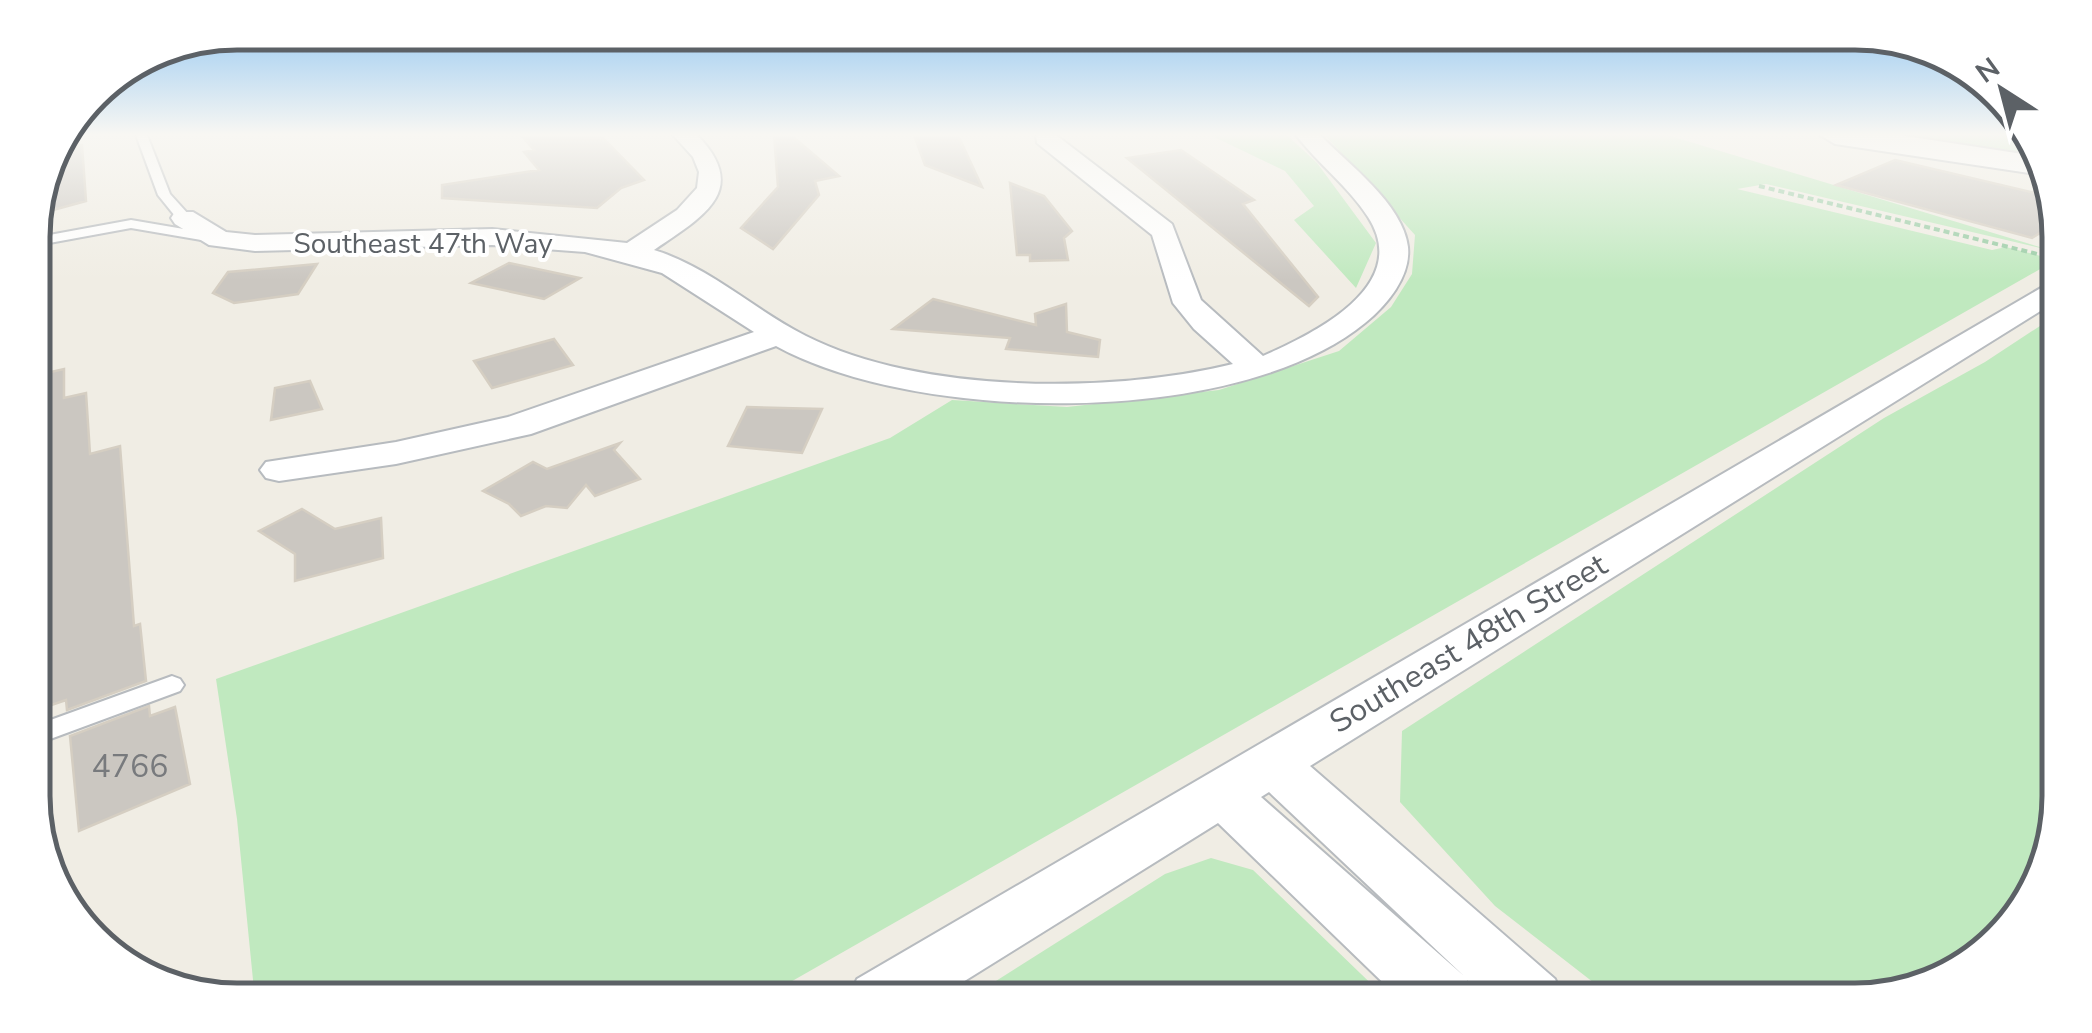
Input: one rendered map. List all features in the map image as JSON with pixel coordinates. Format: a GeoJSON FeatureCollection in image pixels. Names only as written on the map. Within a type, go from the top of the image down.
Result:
{"type":"FeatureCollection","features":[{"type":"Feature","properties":{"kind":"street"},"geometry":{"type":"LineString","coordinates":[[632,252],[691,211],[713,183]]}},
{"type":"Feature","properties":{"kind":"street"},"geometry":{"type":"LineString","coordinates":[[1103,183],[1163,230],[1171,242],[1177,280],[1187,302],[1256,366]]}},
{"type":"Feature","properties":{"kind":"street","name":"Southeast 47th Way"},"geometry":{"type":"LineString","coordinates":[[184,218],[220,239],[311,244],[501,238],[632,252],[690,275],[779,334],[842,362],[959,388],[1033,392],[1168,386],[1256,366],[1330,337],[1355,320],[1390,274],[1394,244],[1377,210],[1352,183]]}},
{"type":"Feature","properties":{"kind":"street","name":"Southeast 48th Street"},"geometry":{"type":"LineString","coordinates":[[907,983],[1270,762],[2042,273]]}},
{"type":"Feature","properties":{"kind":"street"},"geometry":{"type":"LineString","coordinates":[[279,470],[396,453],[518,426],[779,334]]}},
{"type":"Feature","properties":{"kind":"street"},"geometry":{"type":"LineString","coordinates":[[1270,762],[1514,983]]}},
{"type":"Feature","properties":{"kind":"street"},"geometry":{"type":"LineString","coordinates":[[1220,793],[1427,983]]}},
{"type":"Feature","properties":{"kind":"lane"},"geometry":{"type":"LineString","coordinates":[[159,183],[164,195],[184,218]]}},
{"type":"Feature","properties":{"kind":"lane"},"geometry":{"type":"LineString","coordinates":[[50,239],[146,224],[220,239]]}},
{"type":"Feature","properties":{"kind":"lane"},"geometry":{"type":"LineString","coordinates":[[50,730],[172,685]]}},
{"type":"Feature","properties":{"kind":"path"},"geometry":{"type":"LineString","coordinates":[[1758,186],[2042,260]]}},
{"type":"Feature","properties":{"kind":"green space"},"geometry":{"type":"Polygon","coordinates":[[[1295,183],[1332,183],[1376,243],[1356,288],[1294,220],[1314,206],[1295,183]]]}},
{"type":"Feature","properties":{"kind":"green space"},"geometry":{"type":"Polygon","coordinates":[[[1368,183],[1827,183],[2042,248],[1766,184],[1737,189],[1992,250],[2006,247],[2042,256],[2042,268],[789,983],[253,983],[237,819],[216,679],[890,438],[952,400],[1067,407],[1219,390],[1339,351],[1391,307],[1412,274],[1415,235],[1368,183]]]}},
{"type":"Feature","properties":{"kind":"green space"},"geometry":{"type":"Polygon","coordinates":[[[2042,325],[2042,796],[2036,845],[2011,900],[1959,952],[1938,964],[1892,979],[1868,983],[1594,983],[1495,906],[1400,802],[1402,731],[1884,418],[1985,362],[2042,325]]]}},
{"type":"Feature","properties":{"kind":"green space"},"geometry":{"type":"Polygon","coordinates":[[[1211,858],[1253,870],[1370,983],[993,983],[1165,874],[1211,858]]]}},
{"type":"Feature","properties":{"kind":"building"},"geometry":{"type":"Polygon","coordinates":[[[58,183],[85,183],[86,201],[52,210],[58,183]]]}},
{"type":"Feature","properties":{"kind":"building"},"geometry":{"type":"Polygon","coordinates":[[[635,183],[621,188],[597,208],[442,198],[442,185],[635,183]]]}},
{"type":"Feature","properties":{"kind":"building"},"geometry":{"type":"Polygon","coordinates":[[[778,183],[816,183],[819,195],[773,249],[741,228],[778,183]]]}},
{"type":"Feature","properties":{"kind":"building"},"geometry":{"type":"Polygon","coordinates":[[[1010,183],[1044,196],[1072,231],[1064,238],[1068,260],[1030,261],[1030,255],[1017,255],[1010,183]]]}},
{"type":"Feature","properties":{"kind":"building"},"geometry":{"type":"Polygon","coordinates":[[[1158,183],[1229,183],[1254,200],[1243,204],[1318,297],[1309,306],[1158,183]]]}},
{"type":"Feature","properties":{"kind":"building"},"geometry":{"type":"Polygon","coordinates":[[[1993,183],[2037,193],[2042,232],[2032,238],[1836,185],[1993,183]]]}},
{"type":"Feature","properties":{"kind":"building"},"geometry":{"type":"Polygon","coordinates":[[[509,263],[580,278],[544,299],[471,283],[509,263]]]}},
{"type":"Feature","properties":{"kind":"building"},"geometry":{"type":"Polygon","coordinates":[[[317,264],[298,294],[234,303],[213,293],[228,272],[317,264]]]}},
{"type":"Feature","properties":{"kind":"building"},"geometry":{"type":"Polygon","coordinates":[[[933,299],[1036,325],[1035,314],[1066,304],[1067,332],[1100,340],[1098,357],[1006,349],[1010,338],[893,329],[933,299]]]}},
{"type":"Feature","properties":{"kind":"building"},"geometry":{"type":"Polygon","coordinates":[[[554,339],[573,365],[492,388],[474,361],[554,339]]]}},
{"type":"Feature","properties":{"kind":"building"},"geometry":{"type":"Polygon","coordinates":[[[64,369],[64,398],[86,393],[90,454],[120,446],[134,626],[140,624],[146,681],[67,710],[66,700],[50,706],[50,372],[64,369]]]}},
{"type":"Feature","properties":{"kind":"building"},"geometry":{"type":"Polygon","coordinates":[[[310,381],[322,409],[271,420],[275,388],[310,381]]]}},
{"type":"Feature","properties":{"kind":"building"},"geometry":{"type":"Polygon","coordinates":[[[747,407],[822,409],[802,453],[728,446],[747,407]]]}},
{"type":"Feature","properties":{"kind":"building"},"geometry":{"type":"Polygon","coordinates":[[[620,443],[614,450],[640,479],[595,496],[586,485],[567,508],[546,506],[521,516],[509,504],[483,491],[533,462],[547,469],[620,443]]]}},
{"type":"Feature","properties":{"kind":"building"},"geometry":{"type":"Polygon","coordinates":[[[302,509],[335,529],[381,518],[383,558],[295,581],[295,554],[259,531],[302,509]]]}},
{"type":"Feature","properties":{"kind":"building"},"geometry":{"type":"Polygon","coordinates":[[[149,706],[150,716],[175,707],[190,784],[79,831],[70,736],[149,706]]]}}]}
